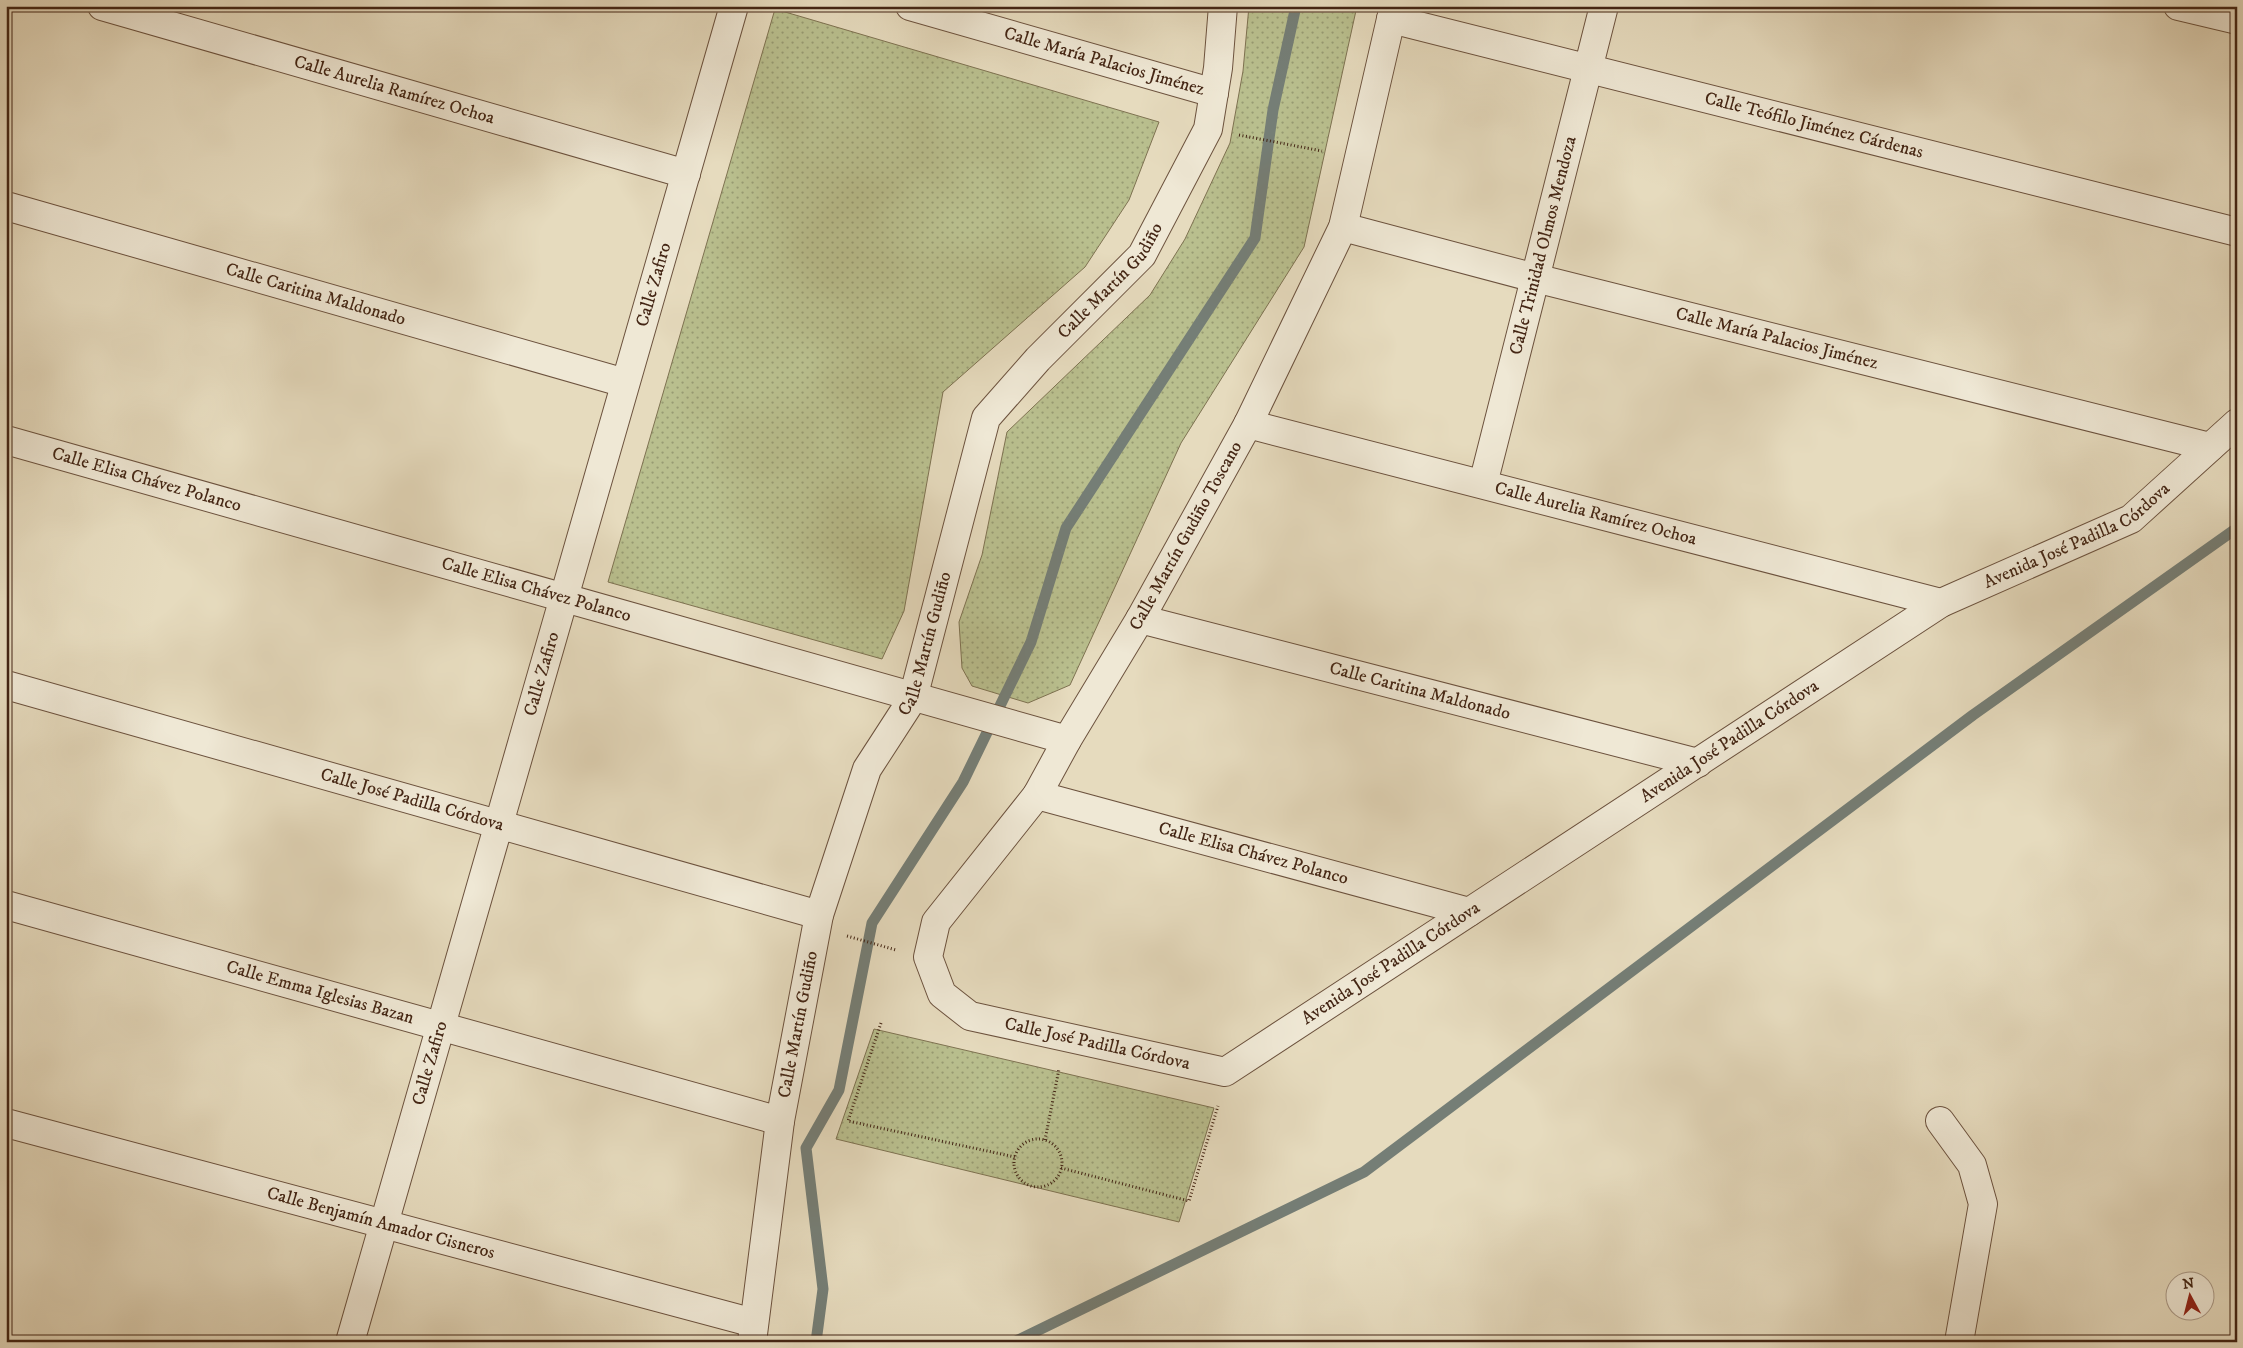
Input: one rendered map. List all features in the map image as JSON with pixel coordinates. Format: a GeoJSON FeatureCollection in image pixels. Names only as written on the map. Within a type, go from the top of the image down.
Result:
{"type":"FeatureCollection","features":[{"type":"Feature","properties":{"kind":"street","name":"Calle Aurelia Ramírez Ochoa"},"geometry":{"type":"LineString","coordinates":[[102,6],[686,174]]}},
{"type":"Feature","properties":{"kind":"street","name":"Calle Zafiro"},"geometry":{"type":"LineString","coordinates":[[350,1342],[734,6]]}},
{"type":"Feature","properties":{"kind":"street","name":"Calle María Palacios Jiménez"},"geometry":{"type":"LineString","coordinates":[[910,6],[1214,93]]}},
{"type":"Feature","properties":{"kind":"street","name":"Calle Martín Gudiño"},"geometry":{"type":"LineString","coordinates":[[753,1332],[780,1121],[819,915],[868,769],[913,698],[986,418],[1038,359],[1142,255],[1208,129],[1214,93],[1223,6]]}},
{"type":"Feature","properties":{"kind":"street","name":"Calle Trinidad Olmos Mendoza"},"geometry":{"type":"LineString","coordinates":[[1483,484],[1604,6]]}},
{"type":"Feature","properties":{"kind":"street"},"geometry":{"type":"LineString","coordinates":[[2178,6],[2237,20]]}},
{"type":"Feature","properties":{"kind":"street","name":"Calle Teófilo Jiménez Cárdenas"},"geometry":{"type":"LineString","coordinates":[[1392,13],[1588,68],[2237,232]]}},
{"type":"Feature","properties":{"kind":"street","name":"Calle Martín Gudiño Toscano"},"geometry":{"type":"LineString","coordinates":[[970,1016],[942,994],[938,985],[928,957],[936,922],[1037,795],[1067,740],[1140,619],[1248,424],[1343,227],[1392,13]]}},
{"type":"Feature","properties":{"kind":"street","name":"Calle Caritina Maldonado"},"geometry":{"type":"LineString","coordinates":[[6,206],[626,383]]}},
{"type":"Feature","properties":{"kind":"street","name":"Calle María Palacios Jiménez"},"geometry":{"type":"LineString","coordinates":[[1343,227],[1535,278],[2210,447]]}},
{"type":"Feature","properties":{"kind":"street","name":"Avenida José Padilla Córdova"},"geometry":{"type":"LineString","coordinates":[[1225,1072],[1941,604],[2131,519],[2237,423]]}},
{"type":"Feature","properties":{"kind":"street","name":"Calle Aurelia Ramírez Ochoa"},"geometry":{"type":"LineString","coordinates":[[1248,424],[1941,604]]}},
{"type":"Feature","properties":{"kind":"street","name":"Calle Elisa Chávez Polanco"},"geometry":{"type":"LineString","coordinates":[[6,440],[1067,740]]}},
{"type":"Feature","properties":{"kind":"street","name":"Calle Caritina Maldonado"},"geometry":{"type":"LineString","coordinates":[[1140,619],[1698,763]]}},
{"type":"Feature","properties":{"kind":"street","name":"Calle José Padilla Córdova"},"geometry":{"type":"LineString","coordinates":[[6,685],[819,915]]}},
{"type":"Feature","properties":{"kind":"street","name":"Calle Elisa Chávez Polanco"},"geometry":{"type":"LineString","coordinates":[[1037,795],[1469,912]]}},
{"type":"Feature","properties":{"kind":"street","name":"Calle Emma Iglesias Bazan"},"geometry":{"type":"LineString","coordinates":[[6,905],[780,1121]]}},
{"type":"Feature","properties":{"kind":"street","name":"Calle José Padilla Córdova"},"geometry":{"type":"LineString","coordinates":[[970,1016],[1225,1072]]}},
{"type":"Feature","properties":{"kind":"street"},"geometry":{"type":"LineString","coordinates":[[1940,1121],[1972,1165],[1983,1204],[1959,1342]]}},
{"type":"Feature","properties":{"kind":"street","name":"Calle Benjamín Amador Cisneros"},"geometry":{"type":"LineString","coordinates":[[6,1123],[384,1224],[753,1332]]}},
{"type":"Feature","properties":{"kind":"path"},"geometry":{"type":"LineString","coordinates":[[1238,135],[1322,151]]}},
{"type":"Feature","properties":{"kind":"path"},"geometry":{"type":"LineString","coordinates":[[846,936],[892,949]]}},
{"type":"Feature","properties":{"kind":"path"},"geometry":{"type":"LineString","coordinates":[[881,1022],[848,1121],[1015,1157]]}},
{"type":"Feature","properties":{"kind":"path"},"geometry":{"type":"LineString","coordinates":[[1045,1140],[1059,1067]]}},
{"type":"Feature","properties":{"kind":"path"},"geometry":{"type":"LineString","coordinates":[[1061,1168],[1189,1201],[1218,1106]]}},
{"type":"Feature","properties":{"kind":"path"},"geometry":{"type":"LineString","coordinates":[[1045,1140],[1057,1149],[1061,1155],[1061,1168],[1057,1178],[1051,1183],[1035,1186],[1028,1184],[1017,1173],[1015,1157],[1023,1144],[1030,1141],[1045,1140]]}},
{"type":"Feature","properties":{"kind":"green space"},"geometry":{"type":"Polygon","coordinates":[[[1249,6],[1357,6],[1304,247],[1181,443],[1070,685],[1028,703],[972,686],[962,668],[959,622],[982,555],[1007,432],[1150,295],[1185,239],[1230,143],[1243,71],[1249,6]]]}},
{"type":"Feature","properties":{"kind":"green space"},"geometry":{"type":"Polygon","coordinates":[[[775,9],[1159,122],[1129,200],[1085,267],[943,392],[904,611],[882,659],[608,582],[775,9]]]}},
{"type":"Feature","properties":{"kind":"green space"},"geometry":{"type":"Polygon","coordinates":[[[874,1029],[1214,1108],[1179,1222],[836,1139],[874,1029]]]}},
{"type":"Feature","properties":{"kind":"waterway"},"geometry":{"type":"LineString","coordinates":[[816,1342],[823,1289],[806,1148],[839,1090],[872,923],[963,782],[1031,642],[1066,528],[1255,238],[1273,110],[1296,6]]}},
{"type":"Feature","properties":{"kind":"waterway"},"geometry":{"type":"LineString","coordinates":[[1014,1342],[1364,1172],[1973,715],[2237,528]]}}]}
